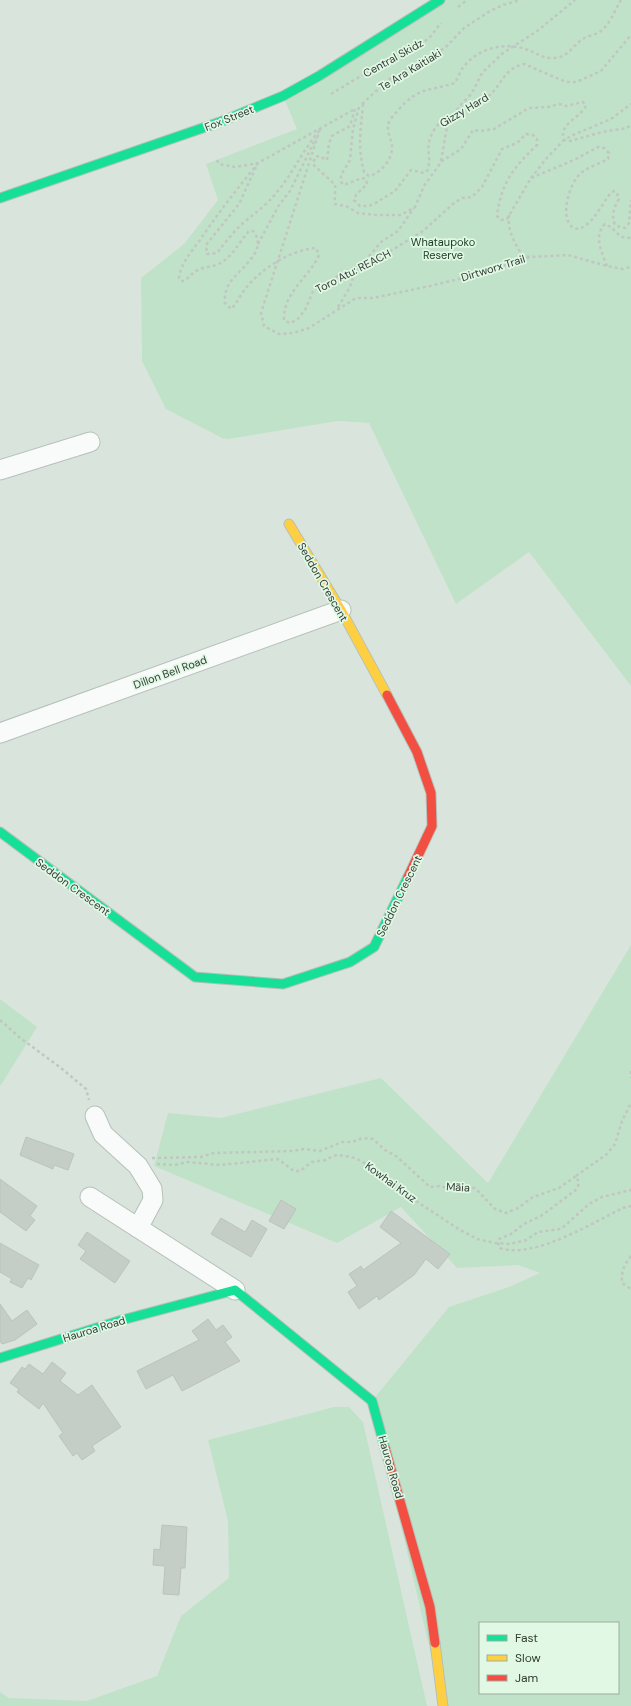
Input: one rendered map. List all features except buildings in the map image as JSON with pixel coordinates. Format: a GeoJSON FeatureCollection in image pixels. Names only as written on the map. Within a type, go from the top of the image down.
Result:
{"type":"FeatureCollection","features":[{"type":"Feature","properties":{"kind":"street","name":"Fox Street"},"geometry":{"type":"LineString","coordinates":[[0,198],[220,122],[283,96],[319,76],[440,0]]}},
{"type":"Feature","properties":{"kind":"street"},"geometry":{"type":"LineString","coordinates":[[0,470],[90,442]]}},
{"type":"Feature","properties":{"kind":"street","name":"Seddon Crescent"},"geometry":{"type":"LineString","coordinates":[[0,832],[195,977],[283,984],[350,962],[374,947],[432,826],[431,793],[417,752],[341,610],[289,524]]}},
{"type":"Feature","properties":{"kind":"street","name":"Dillon Bell Road"},"geometry":{"type":"LineString","coordinates":[[0,733],[341,610]]}},
{"type":"Feature","properties":{"kind":"street"},"geometry":{"type":"LineString","coordinates":[[95,1116],[103,1134],[143,1172],[152,1189],[153,1200],[138,1228]]}},
{"type":"Feature","properties":{"kind":"street","name":"Hauroa Road"},"geometry":{"type":"LineString","coordinates":[[90,1197],[235,1290],[372,1401],[430,1607],[443,1706]]}},
{"type":"Feature","properties":{"kind":"street","name":"Hauroa Road"},"geometry":{"type":"LineString","coordinates":[[0,1358],[122,1320],[235,1290]]}},
{"type":"Feature","properties":{"kind":"path"},"geometry":{"type":"LineString","coordinates":[[455,10],[467,0]]}},
{"type":"Feature","properties":{"kind":"path","name":"Te Ara Kaitiaki"},"geometry":{"type":"LineString","coordinates":[[258,162],[359,107],[388,80],[445,48],[464,28],[490,11],[520,0]]}},
{"type":"Feature","properties":{"kind":"path"},"geometry":{"type":"LineString","coordinates":[[442,161],[445,131],[454,115],[472,92],[482,73],[512,47],[536,32],[576,0]]}},
{"type":"Feature","properties":{"kind":"path"},"geometry":{"type":"LineString","coordinates":[[363,104],[359,127],[359,146],[364,172],[369,176],[374,175],[383,168],[388,160],[392,145],[388,130],[389,122],[410,98],[426,89],[455,83],[465,65],[475,55],[484,50],[501,46],[525,49],[546,58],[555,58],[566,55],[581,40],[601,31],[621,0]]}},
{"type":"Feature","properties":{"kind":"path","name":"Central Skidz"},"geometry":{"type":"LineString","coordinates":[[331,94],[398,55],[418,47],[430,37],[444,18]]}},
{"type":"Feature","properties":{"kind":"path","name":"Gizzy Hard"},"geometry":{"type":"LineString","coordinates":[[359,107],[354,129],[350,160],[341,175],[341,182],[344,185],[362,178],[366,179],[367,184],[356,195],[354,200],[360,206],[368,206],[395,191],[411,170],[427,171],[429,165],[427,148],[435,128],[454,115],[473,107],[489,97],[510,69],[524,64],[566,82],[581,80],[601,71],[631,35]]}},
{"type":"Feature","properties":{"kind":"path"},"geometry":{"type":"LineString","coordinates":[[320,129],[261,313],[264,326],[279,334],[293,334],[309,328],[337,309],[350,287],[354,274],[381,242],[398,231],[415,207],[424,186],[442,161],[461,149],[473,130],[480,131],[494,129],[529,108],[548,107],[559,104],[566,106],[583,102],[586,106],[583,111],[567,125],[563,137],[564,140]]}},
{"type":"Feature","properties":{"kind":"path"},"geometry":{"type":"LineString","coordinates":[[530,257],[523,256],[511,233],[508,223],[510,211],[531,178],[564,140],[611,120],[631,104]]}},
{"type":"Feature","properties":{"kind":"path"},"geometry":{"type":"LineString","coordinates":[[355,109],[350,126],[332,136],[329,143],[326,160],[319,156],[315,157],[313,164],[325,177],[333,181],[335,186],[335,204],[346,206],[358,213],[376,215],[402,215],[415,207]]}},
{"type":"Feature","properties":{"kind":"path"},"geometry":{"type":"LineString","coordinates":[[564,140],[570,142],[602,132],[631,126]]}},
{"type":"Feature","properties":{"kind":"path"},"geometry":{"type":"LineString","coordinates":[[258,162],[239,204],[206,245],[207,254],[216,253],[244,222],[267,205],[292,172],[299,157],[320,129]]}},
{"type":"Feature","properties":{"kind":"path"},"geometry":{"type":"LineString","coordinates":[[257,245],[279,205],[290,191],[296,180],[320,129]]}},
{"type":"Feature","properties":{"kind":"path","name":"Toro Atu: REACH"},"geometry":{"type":"LineString","coordinates":[[257,245],[255,254],[228,285],[224,296],[225,303],[228,308],[231,309],[252,282],[277,262],[306,249],[316,248],[319,255],[316,261],[297,284],[288,299],[284,312],[284,320],[290,323],[297,320],[304,310],[314,289],[376,260],[423,231],[453,204],[462,198],[472,197],[482,187],[502,149],[517,143],[526,134],[533,135],[537,139],[536,145],[515,168],[504,185],[497,216],[501,220],[506,219],[510,211]]}},
{"type":"Feature","properties":{"kind":"path"},"geometry":{"type":"LineString","coordinates":[[531,178],[574,160],[598,147],[604,148],[609,153],[608,159],[581,173],[575,181],[567,204],[566,215],[570,225],[576,229],[580,229],[586,225],[614,191],[617,193],[619,199],[613,209],[613,220],[615,225],[620,228],[625,228],[629,223],[631,200]]}},
{"type":"Feature","properties":{"kind":"path"},"geometry":{"type":"LineString","coordinates":[[217,160],[219,164],[235,167],[258,162]]}},
{"type":"Feature","properties":{"kind":"path"},"geometry":{"type":"LineString","coordinates":[[257,245],[257,236],[254,231],[249,231],[226,259],[217,264],[195,271],[186,280],[181,282],[179,278],[180,270],[188,257],[215,218],[258,162]]}},
{"type":"Feature","properties":{"kind":"path"},"geometry":{"type":"LineString","coordinates":[[607,266],[599,241],[599,234],[602,227],[605,224],[612,228],[621,237],[631,238]]}},
{"type":"Feature","properties":{"kind":"path","name":"Dirtworx Trail"},"geometry":{"type":"LineString","coordinates":[[337,309],[356,298],[373,298],[430,286],[475,275],[530,257],[568,255],[607,266],[623,269],[631,267]]}},
{"type":"Feature","properties":{"kind":"path"},"geometry":{"type":"LineString","coordinates":[[0,1020],[19,1037],[61,1068],[86,1089],[95,1116]]}},
{"type":"Feature","properties":{"kind":"path"},"geometry":{"type":"LineString","coordinates":[[631,1071],[631,1078]]}},
{"type":"Feature","properties":{"kind":"path","name":"Māia"},"geometry":{"type":"LineString","coordinates":[[133,1162],[156,1158],[201,1157],[214,1153],[304,1150],[320,1151],[342,1142],[352,1142],[363,1138],[373,1139],[385,1150],[396,1156],[430,1188],[440,1186],[451,1189],[475,1188],[494,1210],[506,1213],[518,1208],[533,1197],[559,1188],[607,1154],[615,1144],[622,1121],[631,1104]]}},
{"type":"Feature","properties":{"kind":"path","name":"Kowhai Kruz"},"geometry":{"type":"LineString","coordinates":[[133,1162],[168,1165],[187,1162],[220,1165],[278,1159],[294,1170],[300,1170],[312,1162],[326,1160],[333,1156],[339,1155],[355,1158],[368,1165],[416,1201],[457,1228],[477,1239],[510,1244],[526,1240],[538,1232],[560,1229],[589,1204],[602,1198],[631,1190]]}},
{"type":"Feature","properties":{"kind":"path"},"geometry":{"type":"LineString","coordinates":[[576,1176],[579,1183],[577,1189],[541,1216],[524,1224],[511,1234],[499,1239],[498,1243],[500,1248],[513,1251],[548,1243],[581,1229],[623,1208],[631,1206]]}},
{"type":"Feature","properties":{"kind":"path"},"geometry":{"type":"LineString","coordinates":[[631,1256],[623,1268],[621,1276],[622,1283],[631,1289]]}},
{"type":"Feature","properties":{"kind":"green space","name":"Whataupoko Reserve"},"geometry":{"type":"Polygon","coordinates":[[[435,0],[631,0],[631,686],[529,552],[456,604],[369,423],[337,421],[224,439],[166,409],[142,361],[141,278],[184,244],[218,200],[206,164],[297,129],[283,96],[435,0]]]}},
{"type":"Feature","properties":{"kind":"green space"},"geometry":{"type":"Polygon","coordinates":[[[631,945],[631,1706],[443,1706],[372,1401],[449,1307],[509,1287],[540,1273],[518,1265],[457,1268],[401,1207],[337,1243],[154,1166],[168,1113],[221,1118],[381,1078],[488,1183],[631,945]]]}},
{"type":"Feature","properties":{"kind":"green space"},"geometry":{"type":"Polygon","coordinates":[[[0,999],[37,1027],[1,1085],[0,1085],[0,999]]]}},
{"type":"Feature","properties":{"kind":"green space"},"geometry":{"type":"Polygon","coordinates":[[[334,1407],[349,1407],[363,1422],[427,1706],[0,1706],[0,1692],[9,1698],[87,1701],[157,1676],[181,1616],[229,1578],[228,1521],[208,1440],[334,1407]]]}},
{"type":"Feature","properties":{"kind":"traffic: fast"},"geometry":{"type":"LineString","coordinates":[[0,198],[220,122],[283,96],[319,76],[440,0]]}},
{"type":"Feature","properties":{"kind":"traffic: fast"},"geometry":{"type":"LineString","coordinates":[[0,832],[195,977],[283,984],[350,962],[374,947],[408,877]]}},
{"type":"Feature","properties":{"kind":"traffic: fast"},"geometry":{"type":"LineString","coordinates":[[0,1358],[122,1320],[235,1290],[372,1401],[385,1448]]}},
{"type":"Feature","properties":{"kind":"traffic: slow"},"geometry":{"type":"LineString","coordinates":[[289,524],[341,610],[387,695]]}},
{"type":"Feature","properties":{"kind":"traffic: slow"},"geometry":{"type":"LineString","coordinates":[[435,1643],[443,1706]]}},
{"type":"Feature","properties":{"kind":"traffic: jam"},"geometry":{"type":"LineString","coordinates":[[387,695],[417,752],[431,793],[432,826],[408,877]]}},
{"type":"Feature","properties":{"kind":"traffic: jam"},"geometry":{"type":"LineString","coordinates":[[385,1448],[430,1607],[435,1643]]}}]}
